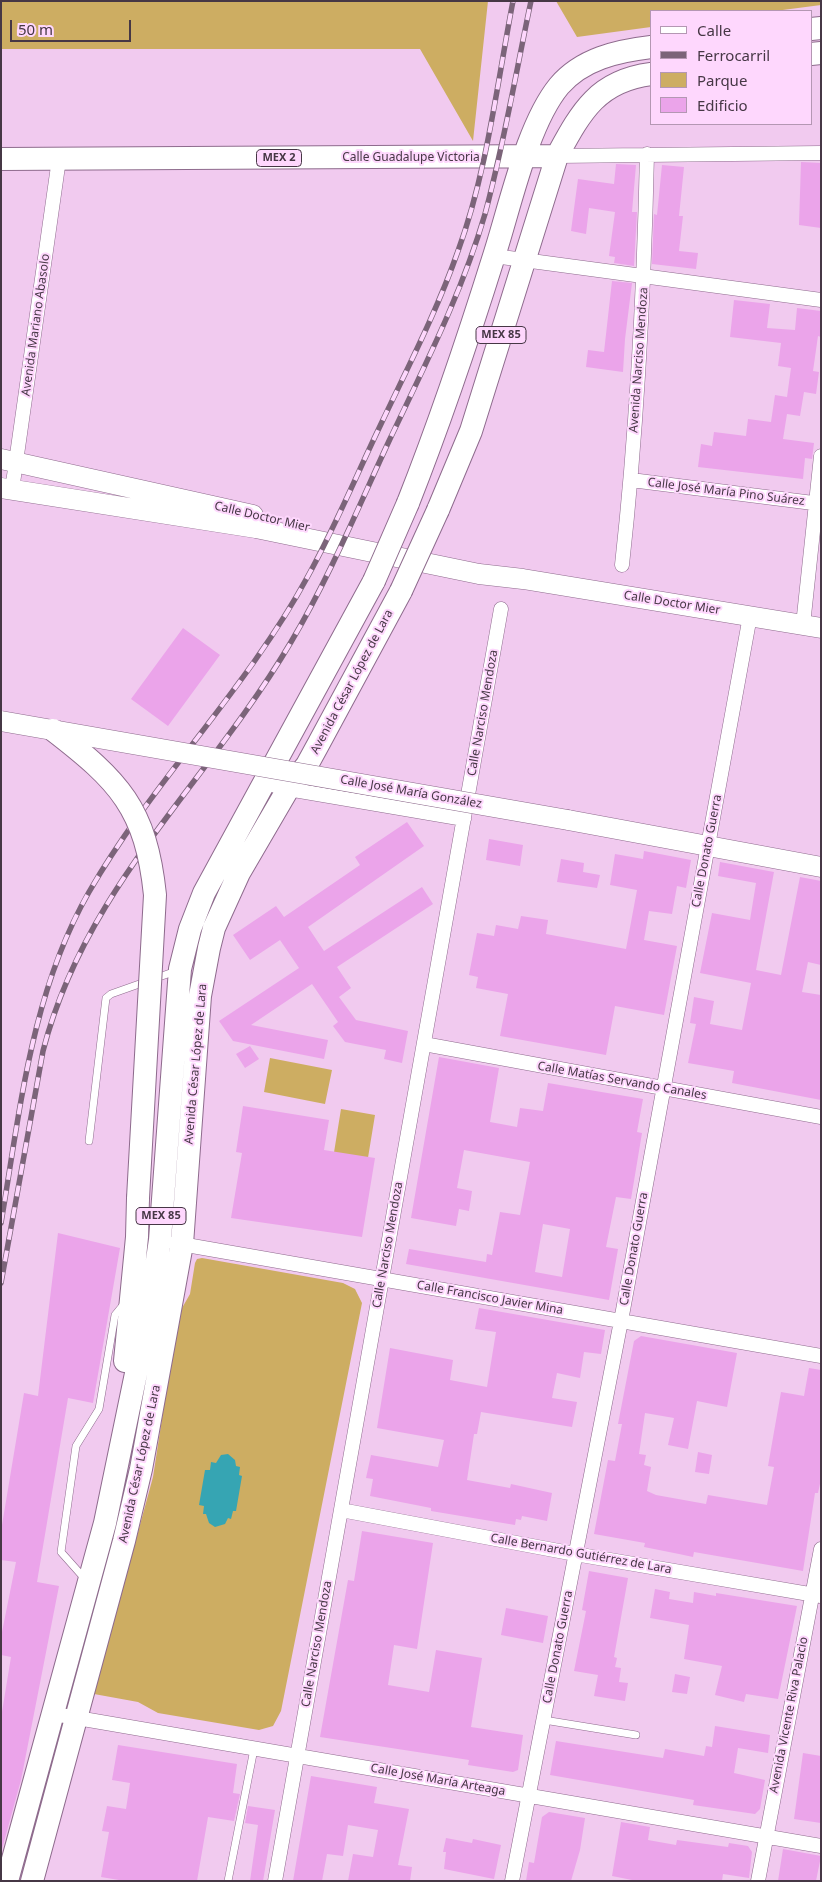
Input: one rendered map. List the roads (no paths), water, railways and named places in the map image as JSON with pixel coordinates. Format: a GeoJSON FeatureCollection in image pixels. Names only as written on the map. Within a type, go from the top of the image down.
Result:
{"type":"FeatureCollection","features":[{"type":"Feature","properties":{"kind":"main road","name":"MEX 85"},"geometry":{"type":"LineString","coordinates":[[524,157],[548,101],[574,71],[598,58],[650,47]]}},
{"type":"Feature","properties":{"kind":"main road","name":"MEX 85"},"geometry":{"type":"LineString","coordinates":[[557,156],[581,115],[596,96],[623,81],[650,74]]}},
{"type":"Feature","properties":{"kind":"main road","name":"Calle Guadalupe Victoria"},"geometry":{"type":"LineString","coordinates":[[1,159],[557,156]]}},
{"type":"Feature","properties":{"kind":"main road","name":"Avenida César López de Lara"},"geometry":{"type":"LineString","coordinates":[[32,1881],[124,1541],[141,1469],[182,1244],[200,996],[214,928],[239,873],[288,789],[307,765],[401,591],[438,510],[471,431],[557,156]]}},
{"type":"Feature","properties":{"kind":"main road","name":"Avenida César López de Lara"},"geometry":{"type":"LineString","coordinates":[[7,1881],[105,1524],[150,1306],[160,1240],[180,969],[190,929],[204,892],[374,581],[408,503],[430,449],[494,256],[524,157]]}},
{"type":"Feature","properties":{"kind":"main road","name":"Calle Doctor Mier"},"geometry":{"type":"LineString","coordinates":[[9,460],[470,564],[523,579]]}},
{"type":"Feature","properties":{"kind":"main road","name":"Calle Doctor Mier"},"geometry":{"type":"LineString","coordinates":[[7,489],[256,528],[479,574],[523,579],[812,626]]}},
{"type":"Feature","properties":{"kind":"main road","name":"Calle José María González"},"geometry":{"type":"LineString","coordinates":[[1,721],[568,820],[821,867]]}},
{"type":"Feature","properties":{"kind":"main road"},"geometry":{"type":"LineString","coordinates":[[53,730],[81,752],[116,784],[137,818],[152,866],[155,895],[132,1294],[115,1433],[120,1458]]}},
{"type":"Feature","properties":{"kind":"main road"},"geometry":{"type":"LineString","coordinates":[[180,969],[204,973]]}},
{"type":"Feature","properties":{"kind":"street","name":"Calle Guadalupe Victoria"},"geometry":{"type":"LineString","coordinates":[[557,156],[821,153]]}},
{"type":"Feature","properties":{"kind":"street","name":"Avenida Narciso Mendoza"},"geometry":{"type":"LineString","coordinates":[[622,565],[631,480],[644,277],[647,154]]}},
{"type":"Feature","properties":{"kind":"street","name":"Avenida Mariano Abasolo"},"geometry":{"type":"LineString","coordinates":[[7,489],[9,460],[59,159]]}},
{"type":"Feature","properties":{"kind":"street"},"geometry":{"type":"LineString","coordinates":[[494,256],[821,300]]}},
{"type":"Feature","properties":{"kind":"street"},"geometry":{"type":"LineString","coordinates":[[812,626],[821,456]]}},
{"type":"Feature","properties":{"kind":"street","name":"Calle José María Pino Suárez"},"geometry":{"type":"LineString","coordinates":[[631,480],[818,504]]}},
{"type":"Feature","properties":{"kind":"street","name":"Calle Narciso Mendoza"},"geometry":{"type":"LineString","coordinates":[[274,1881],[502,610]]}},
{"type":"Feature","properties":{"kind":"street","name":"Calle Donato Guerra"},"geometry":{"type":"LineString","coordinates":[[512,1881],[621,1321],[750,616]]}},
{"type":"Feature","properties":{"kind":"street"},"geometry":{"type":"LineString","coordinates":[[279,755],[307,765],[468,793]]}},
{"type":"Feature","properties":{"kind":"street"},"geometry":{"type":"LineString","coordinates":[[264,783],[288,789],[464,819]]}},
{"type":"Feature","properties":{"kind":"street","name":"Calle Matías Servando Canales"},"geometry":{"type":"LineString","coordinates":[[424,1044],[821,1117]]}},
{"type":"Feature","properties":{"kind":"street","name":"Calle Francisco Javier Mina"},"geometry":{"type":"LineString","coordinates":[[160,1240],[821,1356]]}},
{"type":"Feature","properties":{"kind":"street","name":"Calle Bernardo Gutiérrez de Lara"},"geometry":{"type":"LineString","coordinates":[[341,1510],[575,1554],[816,1595]]}},
{"type":"Feature","properties":{"kind":"street","name":"Avenida Vicente Riva Palacio"},"geometry":{"type":"LineString","coordinates":[[758,1881],[816,1595],[821,1549]]}},
{"type":"Feature","properties":{"kind":"street","name":"Calle José María Arteaga"},"geometry":{"type":"LineString","coordinates":[[54,1714],[821,1846]]}},
{"type":"Feature","properties":{"kind":"lane"},"geometry":{"type":"LineString","coordinates":[[88,1141],[106,998],[111,994],[180,969]]}},
{"type":"Feature","properties":{"kind":"lane"},"geometry":{"type":"LineString","coordinates":[[88,1582],[61,1552],[76,1446],[99,1409],[115,1315],[132,1294]]}},
{"type":"Feature","properties":{"kind":"lane"},"geometry":{"type":"LineString","coordinates":[[544,1720],[636,1735]]}},
{"type":"Feature","properties":{"kind":"lane"},"geometry":{"type":"LineString","coordinates":[[228,1881],[254,1749]]}},
{"type":"Feature","properties":{"kind":"railway"},"geometry":{"type":"LineString","coordinates":[[1,1223],[30,1053],[53,971],[69,931],[89,892],[114,851],[170,773],[229,696],[284,617],[337,520],[432,317],[458,251],[477,190],[484,159],[513,1]]}},
{"type":"Feature","properties":{"kind":"railway"},"geometry":{"type":"LineString","coordinates":[[1,1283],[43,1051],[62,992],[88,938],[118,887],[258,693],[291,642],[343,543],[442,329],[476,243],[498,161],[531,1]]}}]}
